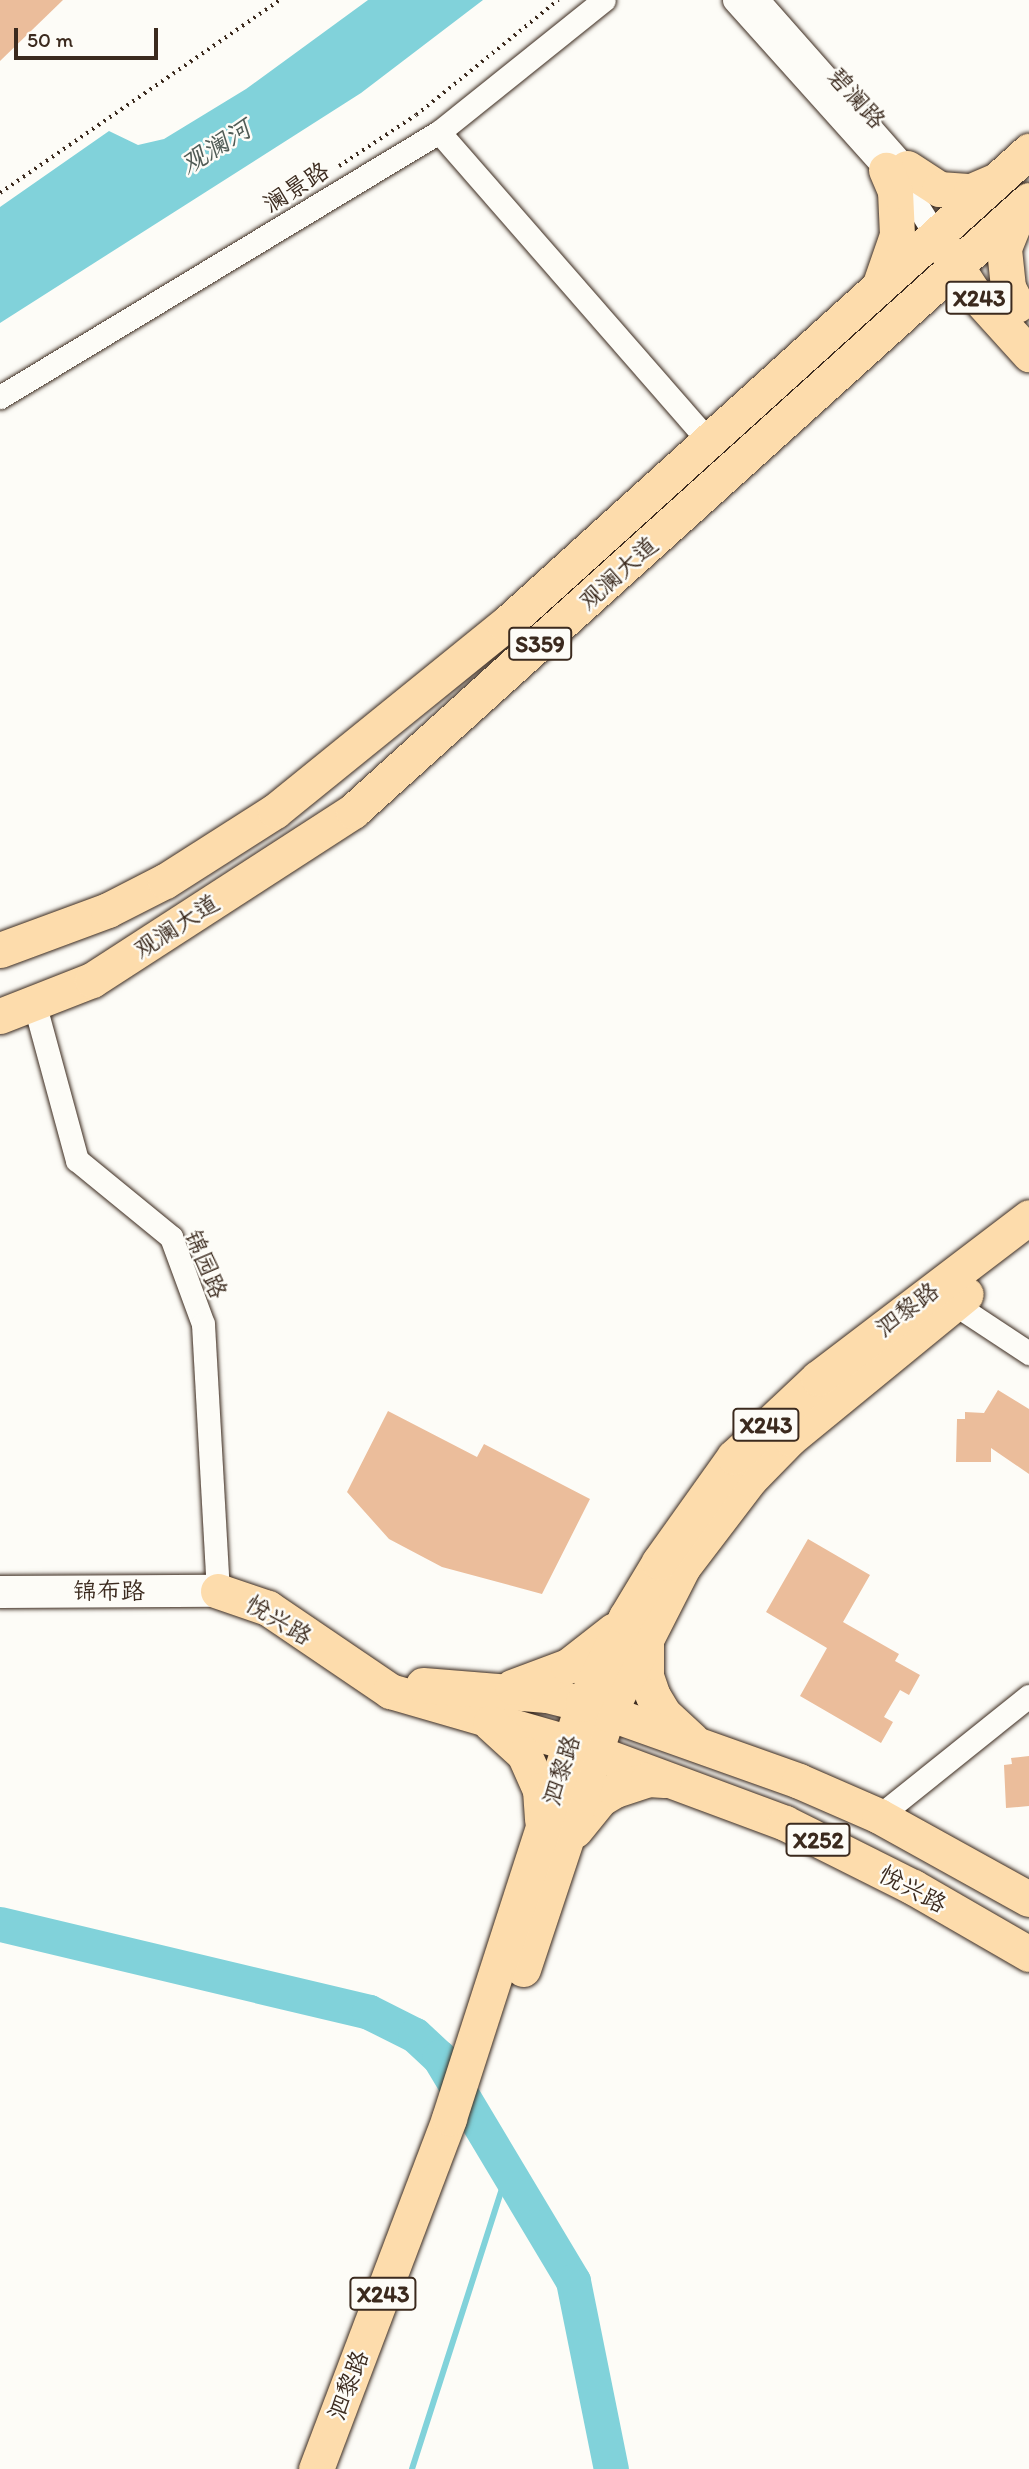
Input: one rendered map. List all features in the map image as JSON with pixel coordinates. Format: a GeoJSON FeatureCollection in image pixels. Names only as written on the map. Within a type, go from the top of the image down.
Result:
{"type":"FeatureCollection","features":[{"type":"Feature","properties":{"kind":"main road","name":"观澜大道"},"geometry":{"type":"LineString","coordinates":[[0,950],[142,893],[275,811],[505,625],[1029,151]]}},
{"type":"Feature","properties":{"kind":"main road"},"geometry":{"type":"LineString","coordinates":[[875,291],[887,272],[897,235],[897,169],[922,181],[955,191],[983,188],[998,179]]}},
{"type":"Feature","properties":{"kind":"main road"},"geometry":{"type":"LineString","coordinates":[[905,314],[918,306],[944,303],[1015,314],[1008,287],[1004,248],[1026,202]]}},
{"type":"Feature","properties":{"kind":"main road","name":"观澜大道"},"geometry":{"type":"LineString","coordinates":[[0,1016],[92,980],[353,811],[1026,202]]}},
{"type":"Feature","properties":{"kind":"main road","name":"X243"},"geometry":{"type":"LineString","coordinates":[[944,229],[965,259],[1015,314],[1029,354]]}},
{"type":"Feature","properties":{"kind":"main road","name":"泗黎路"},"geometry":{"type":"LineString","coordinates":[[944,1297],[1029,1217]]}},
{"type":"Feature","properties":{"kind":"main road","name":"泗黎路"},"geometry":{"type":"LineString","coordinates":[[341,2469],[477,2075],[595,1709],[672,1542],[734,1457],[818,1378],[1029,1245]]}},
{"type":"Feature","properties":{"kind":"main road","name":"锦布路"},"geometry":{"type":"LineString","coordinates":[[0,1592],[218,1591]]}},
{"type":"Feature","properties":{"kind":"main road","name":"悦兴路"},"geometry":{"type":"LineString","coordinates":[[218,1591],[268,1608],[390,1691],[481,1703],[547,1695],[595,1709],[701,1746],[879,1816],[1029,1899]]}},
{"type":"Feature","properties":{"kind":"main road"},"geometry":{"type":"LineString","coordinates":[[671,1780],[628,1784],[600,1799],[551,1842],[540,1790],[524,1754],[492,1724],[481,1703],[545,1678],[636,1625],[653,1696],[664,1714],[701,1746]]}},
{"type":"Feature","properties":{"kind":"main road","name":"悦兴路"},"geometry":{"type":"LineString","coordinates":[[481,1703],[582,1747],[785,1823],[913,1887],[1029,1954]]}},
{"type":"Feature","properties":{"kind":"main road","name":"泗黎路"},"geometry":{"type":"LineString","coordinates":[[316,2469],[456,2131]]}},
{"type":"Feature","properties":{"kind":"street","name":"澜景路"},"geometry":{"type":"LineString","coordinates":[[0,397],[439,132],[604,0]]}},
{"type":"Feature","properties":{"kind":"street","name":"碧澜路"},"geometry":{"type":"LineString","coordinates":[[734,0],[897,169]]}},
{"type":"Feature","properties":{"kind":"street","name":"碧澜路"},"geometry":{"type":"LineString","coordinates":[[758,0],[944,229]]}},
{"type":"Feature","properties":{"kind":"street"},"geometry":{"type":"LineString","coordinates":[[439,132],[709,442]]}},
{"type":"Feature","properties":{"kind":"street","name":"锦园路"},"geometry":{"type":"LineString","coordinates":[[34,1002],[76,1160],[171,1237],[203,1324],[218,1591]]}},
{"type":"Feature","properties":{"kind":"street"},"geometry":{"type":"LineString","coordinates":[[944,1297],[1029,1353]]}},
{"type":"Feature","properties":{"kind":"street"},"geometry":{"type":"LineString","coordinates":[[879,1816],[1029,1696]]}},
{"type":"Feature","properties":{"kind":"path"},"geometry":{"type":"LineString","coordinates":[[0,193],[280,0]]}},
{"type":"Feature","properties":{"kind":"path"},"geometry":{"type":"LineString","coordinates":[[337,167],[416,115],[558,0]]}},
{"type":"Feature","properties":{"kind":"water","name":"观澜河"},"geometry":{"type":"Polygon","coordinates":[[[368,0],[483,0],[361,93],[0,323],[0,207],[109,131],[138,145],[164,139],[246,89],[368,0]]]}},
{"type":"Feature","properties":{"kind":"building"},"geometry":{"type":"Polygon","coordinates":[[[0,0],[63,0],[0,61],[0,0]]]}},
{"type":"Feature","properties":{"kind":"building"},"geometry":{"type":"Polygon","coordinates":[[[998,1390],[1029,1409],[1029,1474],[991,1448],[991,1462],[956,1462],[957,1419],[965,1419],[965,1412],[984,1413],[998,1390]]]}},
{"type":"Feature","properties":{"kind":"building"},"geometry":{"type":"Polygon","coordinates":[[[388,1411],[477,1457],[484,1444],[590,1499],[542,1594],[442,1567],[389,1539],[347,1492],[388,1411]]]}},
{"type":"Feature","properties":{"kind":"building"},"geometry":{"type":"Polygon","coordinates":[[[808,1539],[870,1575],[843,1622],[899,1654],[895,1661],[920,1675],[909,1695],[900,1690],[884,1717],[893,1722],[881,1743],[800,1696],[827,1648],[766,1612],[808,1539]]]}},
{"type":"Feature","properties":{"kind":"building"},"geometry":{"type":"Polygon","coordinates":[[[1029,1756],[1029,1806],[1006,1808],[1004,1765],[1012,1764],[1011,1758],[1029,1756]]]}},
{"type":"Feature","properties":{"kind":"waterway"},"geometry":{"type":"LineString","coordinates":[[0,1924],[369,2012],[415,2035],[439,2057],[573,2281],[611,2469]]}},
{"type":"Feature","properties":{"kind":"waterway"},"geometry":{"type":"LineString","coordinates":[[412,2469],[508,2170]]}}]}
